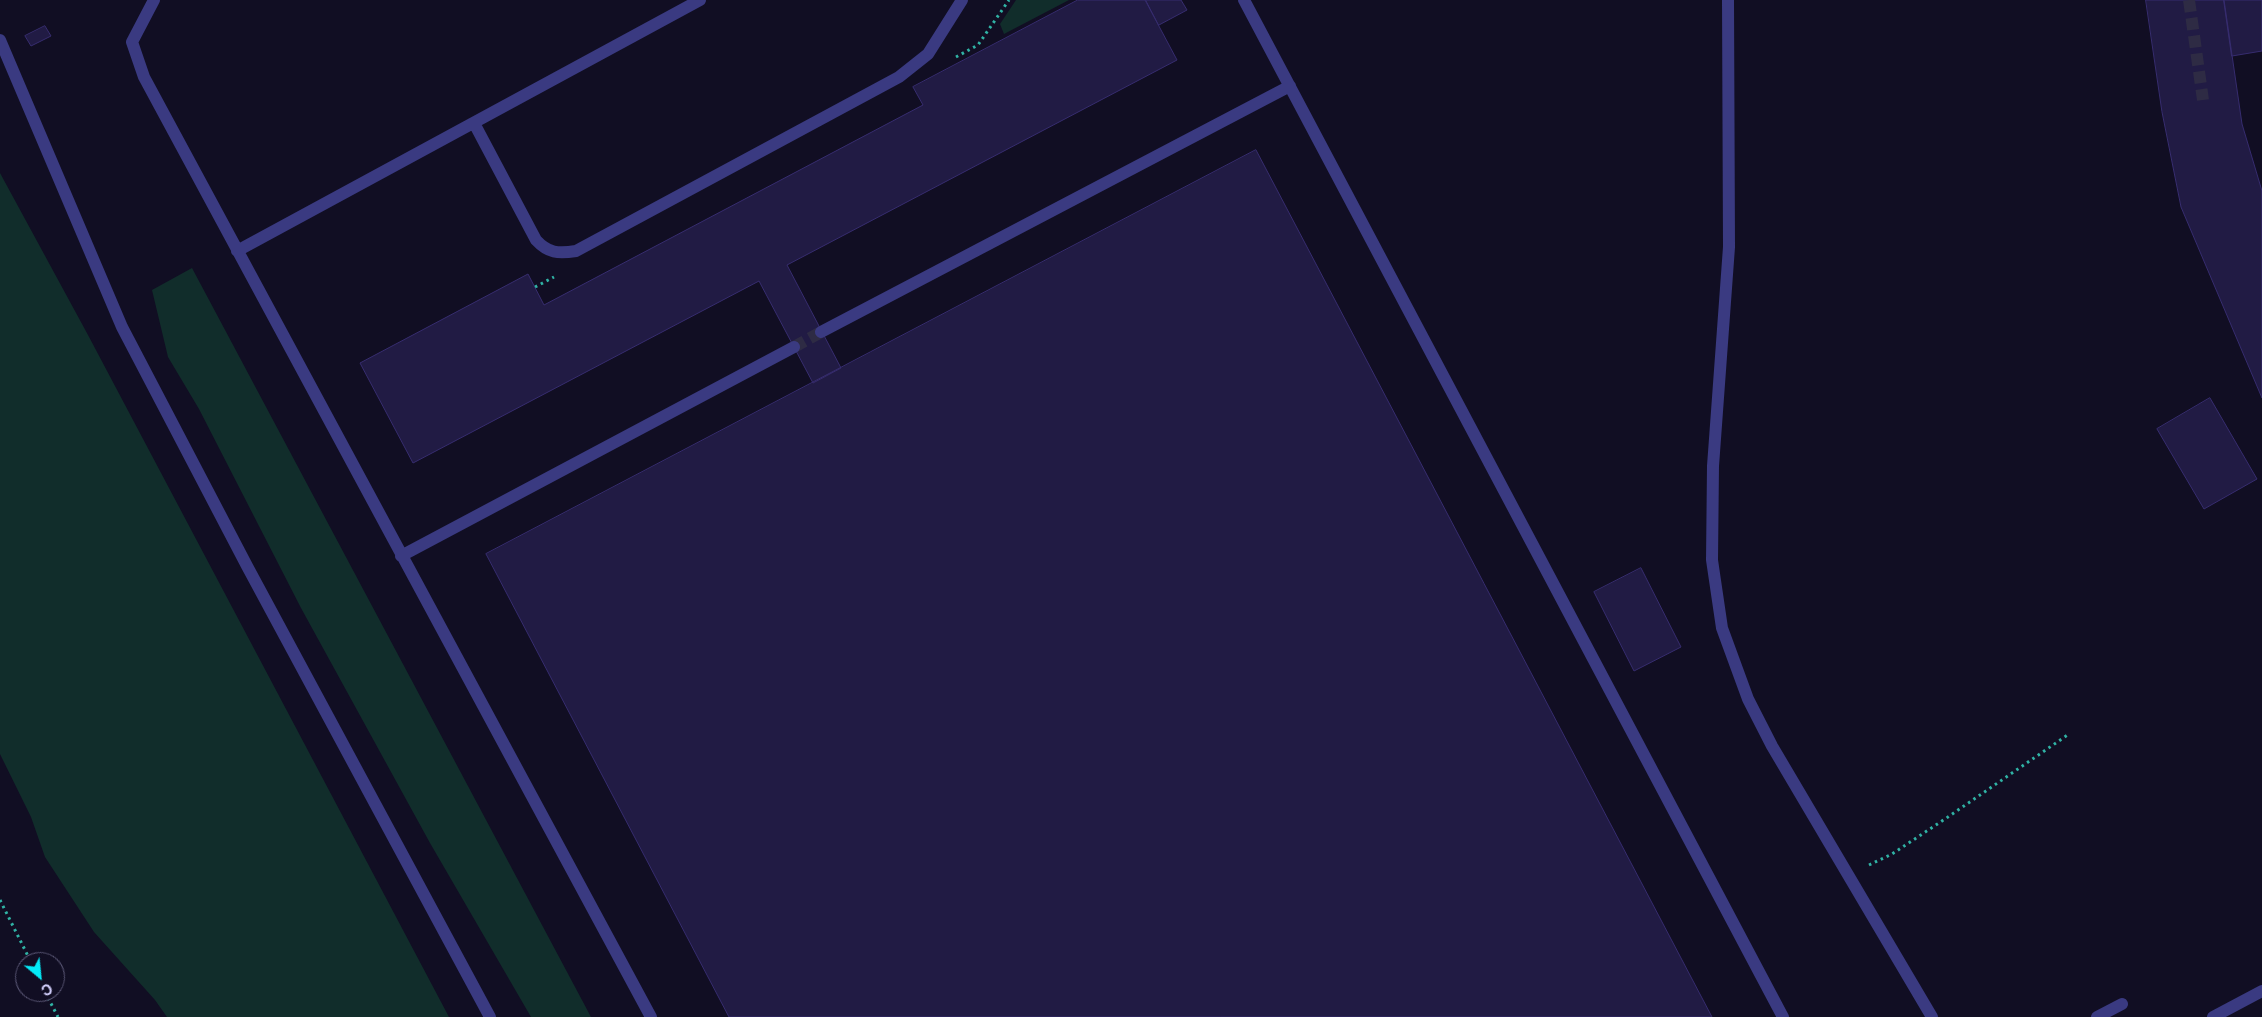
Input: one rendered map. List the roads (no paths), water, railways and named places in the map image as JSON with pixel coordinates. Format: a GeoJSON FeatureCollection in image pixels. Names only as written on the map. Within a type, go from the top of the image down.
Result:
{"type":"FeatureCollection","features":[{"type":"Feature","properties":{"kind":"street"},"geometry":{"type":"LineString","coordinates":[[154,0],[132,42],[144,77],[651,1017]]}},
{"type":"Feature","properties":{"kind":"street"},"geometry":{"type":"LineString","coordinates":[[237,251],[700,0]]}},
{"type":"Feature","properties":{"kind":"street"},"geometry":{"type":"LineString","coordinates":[[474,123],[536,240],[546,250],[561,254],[576,250],[899,78],[928,54],[962,0]]}},
{"type":"Feature","properties":{"kind":"street"},"geometry":{"type":"LineString","coordinates":[[1244,0],[1783,1017]]}},
{"type":"Feature","properties":{"kind":"street"},"geometry":{"type":"LineString","coordinates":[[1728,0],[1728,247],[1713,466],[1712,560],[1722,628],[1748,699],[1772,746],[1932,1017]]}},
{"type":"Feature","properties":{"kind":"street"},"geometry":{"type":"LineString","coordinates":[[0,40],[122,327],[252,574],[490,1017]]}},
{"type":"Feature","properties":{"kind":"street"},"geometry":{"type":"LineString","coordinates":[[821,332],[1290,86]]}},
{"type":"Feature","properties":{"kind":"street"},"geometry":{"type":"LineString","coordinates":[[401,556],[794,347]]}},
{"type":"Feature","properties":{"kind":"street"},"geometry":{"type":"LineString","coordinates":[[2213,1017],[2262,991]]}},
{"type":"Feature","properties":{"kind":"street"},"geometry":{"type":"LineString","coordinates":[[2097,1017],[2122,1004]]}},
{"type":"Feature","properties":{"kind":"tunnel"},"geometry":{"type":"LineString","coordinates":[[2189,0],[2203,100]]}},
{"type":"Feature","properties":{"kind":"tunnel"},"geometry":{"type":"LineString","coordinates":[[794,347],[821,332]]}}]}
